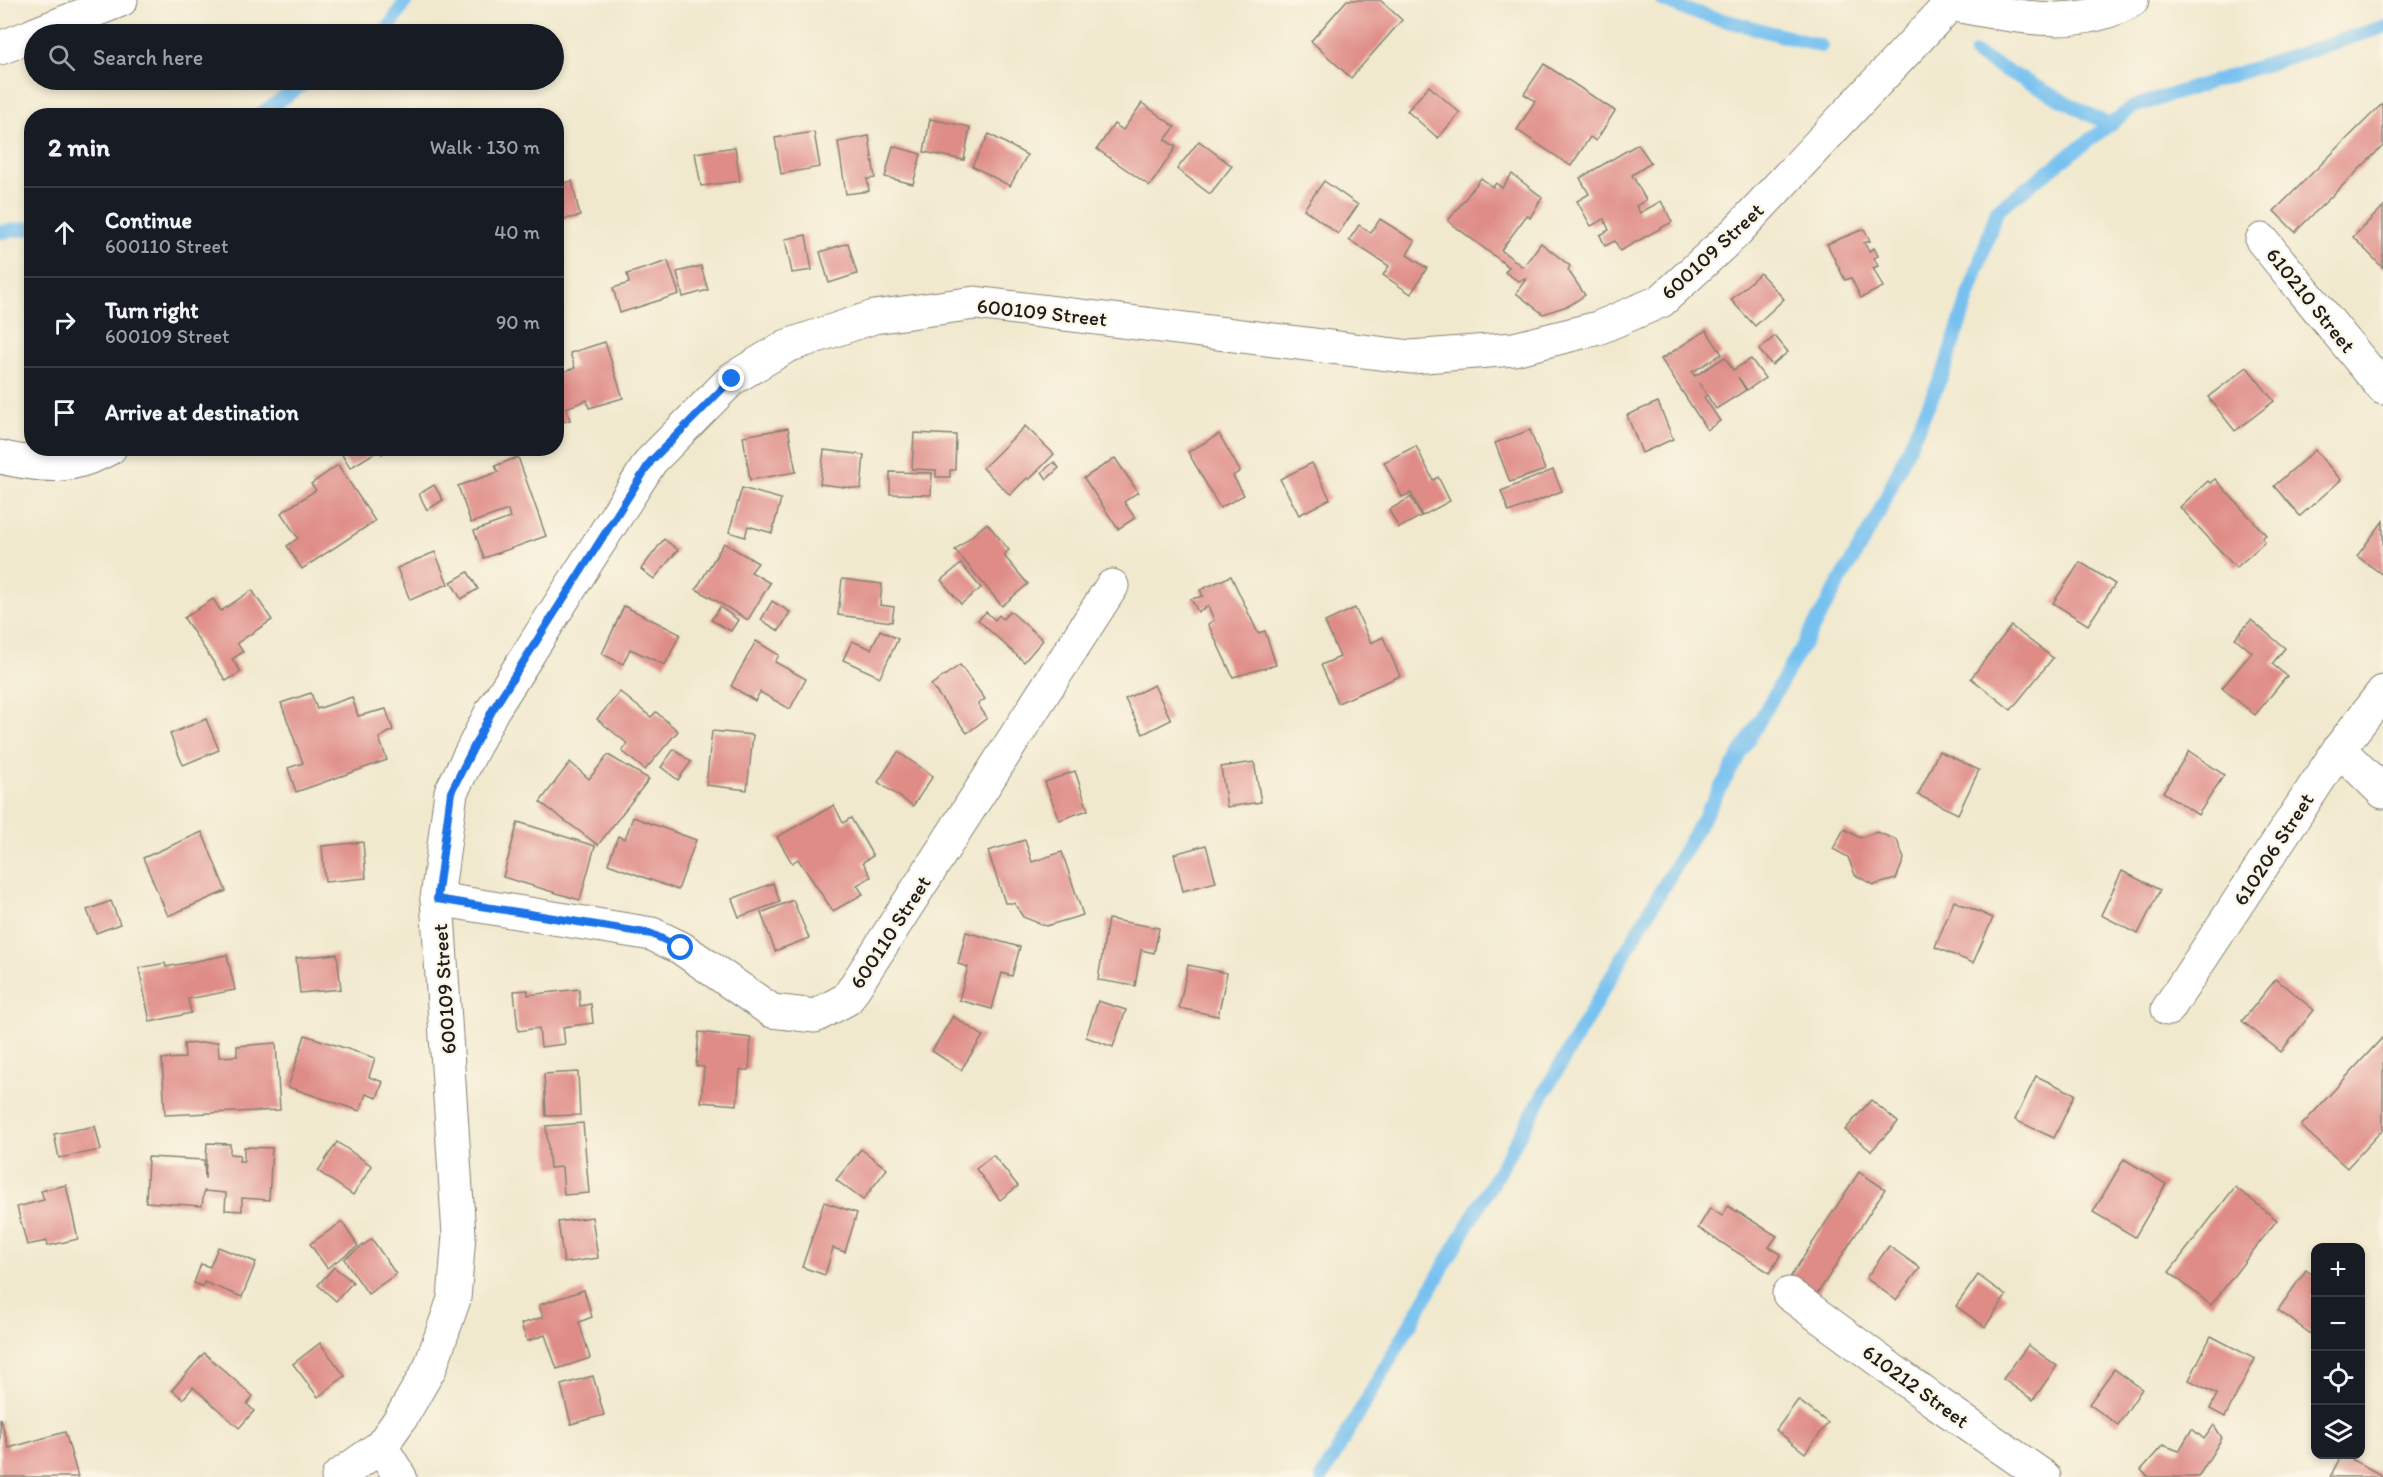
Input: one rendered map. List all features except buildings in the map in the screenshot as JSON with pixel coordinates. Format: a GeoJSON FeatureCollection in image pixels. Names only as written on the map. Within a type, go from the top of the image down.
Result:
{"type":"FeatureCollection","features":[{"type":"Feature","properties":{"kind":"street"},"geometry":{"type":"LineString","coordinates":[[56,24],[89,7],[121,0]]}},
{"type":"Feature","properties":{"kind":"street"},"geometry":{"type":"LineString","coordinates":[[1952,2],[2043,19],[2084,18],[2132,0]]}},
{"type":"Feature","properties":{"kind":"street","name":"600109 Street"},"geometry":{"type":"LineString","coordinates":[[338,1477],[381,1446],[430,1368],[454,1299],[459,1235],[437,899],[451,792],[492,711],[651,461],[732,379],[787,346],[874,317],[975,303],[1410,357],[1514,349],[1598,328],[1661,301],[1728,241],[1952,2]]}},
{"type":"Feature","properties":{"kind":"street"},"geometry":{"type":"LineString","coordinates":[[0,48],[24,39]]}},
{"type":"Feature","properties":{"kind":"street","name":"610210 Street"},"geometry":{"type":"LineString","coordinates":[[2262,240],[2383,388]]}},
{"type":"Feature","properties":{"kind":"street"},"geometry":{"type":"LineString","coordinates":[[0,457],[43,467],[88,460],[95,456]]}},
{"type":"Feature","properties":{"kind":"street","name":"600110 Street"},"geometry":{"type":"LineString","coordinates":[[437,899],[652,934],[681,948],[772,1011],[815,1016],[847,999],[1112,586]]}},
{"type":"Feature","properties":{"kind":"street","name":"610206 Street"},"geometry":{"type":"LineString","coordinates":[[2168,1009],[2339,750],[2383,692]]}},
{"type":"Feature","properties":{"kind":"street"},"geometry":{"type":"LineString","coordinates":[[2339,750],[2383,792]]}},
{"type":"Feature","properties":{"kind":"street","name":"610212 Street"},"geometry":{"type":"LineString","coordinates":[[1789,1294],[1933,1400],[2044,1477]]}},
{"type":"Feature","properties":{"kind":"street"},"geometry":{"type":"LineString","coordinates":[[381,1446],[400,1477]]}},
{"type":"Feature","properties":{"kind":"waterway"},"geometry":{"type":"LineString","coordinates":[[391,24],[406,0]]}},
{"type":"Feature","properties":{"kind":"waterway"},"geometry":{"type":"LineString","coordinates":[[1662,0],[1686,10],[1821,46]]}},
{"type":"Feature","properties":{"kind":"waterway"},"geometry":{"type":"LineString","coordinates":[[1322,1477],[1876,519],[1944,371],[1997,210],[2133,107],[2383,27]]}},
{"type":"Feature","properties":{"kind":"waterway"},"geometry":{"type":"LineString","coordinates":[[1975,54],[2109,125]]}},
{"type":"Feature","properties":{"kind":"waterway"},"geometry":{"type":"LineString","coordinates":[[269,108],[295,90]]}},
{"type":"Feature","properties":{"kind":"waterway"},"geometry":{"type":"LineString","coordinates":[[0,232],[24,229]]}},
{"type":"Feature","properties":{"kind":"route"},"geometry":{"type":"LineString","coordinates":[[681,948],[652,934],[437,899],[451,792],[492,711],[651,461],[732,379]]}}]}
